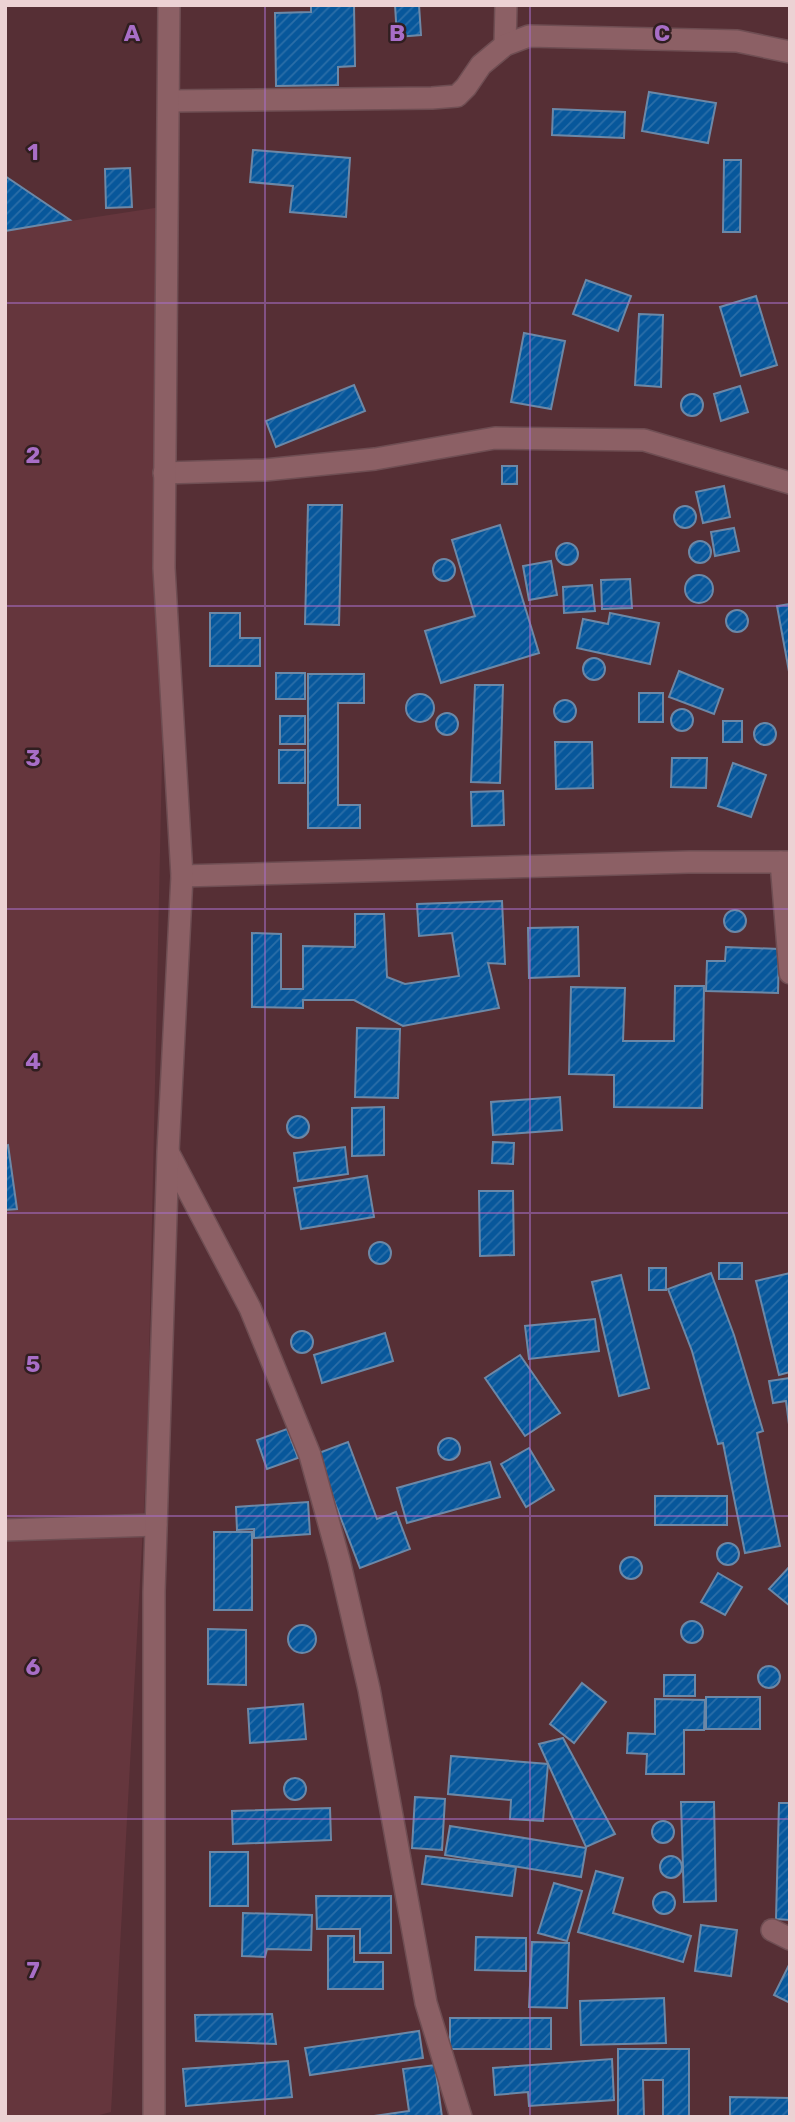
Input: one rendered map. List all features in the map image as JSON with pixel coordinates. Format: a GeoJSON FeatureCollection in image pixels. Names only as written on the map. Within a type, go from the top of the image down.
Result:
{"type":"FeatureCollection","features":[{"type":"Feature","properties":{"kind":"street"},"geometry":{"type":"LineString","coordinates":[[154,2117],[154,1592],[168,1152],[182,876],[164,568],[169,5]]}},
{"type":"Feature","properties":{"kind":"street"},"geometry":{"type":"LineString","coordinates":[[505,45],[506,5]]}},
{"type":"Feature","properties":{"kind":"street"},"geometry":{"type":"LineString","coordinates":[[169,101],[457,96],[481,65],[505,45],[529,36],[737,41],[790,52]]}},
{"type":"Feature","properties":{"kind":"street"},"geometry":{"type":"LineString","coordinates":[[164,473],[265,470],[376,459],[495,438],[644,440],[790,483]]}},
{"type":"Feature","properties":{"kind":"street"},"geometry":{"type":"LineString","coordinates":[[182,876],[689,862],[785,862],[790,974]]}},
{"type":"Feature","properties":{"kind":"street"},"geometry":{"type":"LineString","coordinates":[[168,1152],[250,1308],[310,1455],[340,1559],[369,1689],[426,2003],[461,2117]]}},
{"type":"Feature","properties":{"kind":"street"},"geometry":{"type":"LineString","coordinates":[[5,1530],[156,1525]]}},
{"type":"Feature","properties":{"kind":"shaded area"},"geometry":{"type":"Polygon","coordinates":[[[174,205],[147,1453],[111,2112],[92,2117],[5,2117],[5,231],[174,205]]]}},
{"type":"Feature","properties":{"kind":"building"},"geometry":{"type":"Polygon","coordinates":[[[311,5],[354,5],[355,66],[338,67],[338,85],[276,86],[275,13],[311,12],[311,5]]]}},
{"type":"Feature","properties":{"kind":"building"},"geometry":{"type":"Polygon","coordinates":[[[395,5],[419,5],[421,35],[397,37],[395,5]]]}},
{"type":"Feature","properties":{"kind":"building"},"geometry":{"type":"Polygon","coordinates":[[[649,92],[716,103],[708,143],[642,131],[649,92]]]}},
{"type":"Feature","properties":{"kind":"building"},"geometry":{"type":"Polygon","coordinates":[[[553,109],[625,112],[624,138],[552,135],[553,109]]]}},
{"type":"Feature","properties":{"kind":"building"},"geometry":{"type":"Polygon","coordinates":[[[253,150],[350,158],[346,217],[290,212],[293,186],[250,182],[253,150]]]}},
{"type":"Feature","properties":{"kind":"building"},"geometry":{"type":"Polygon","coordinates":[[[724,160],[741,160],[740,232],[723,232],[724,160]]]}},
{"type":"Feature","properties":{"kind":"building"},"geometry":{"type":"Polygon","coordinates":[[[130,168],[132,207],[106,208],[105,169],[130,168]]]}},
{"type":"Feature","properties":{"kind":"building"},"geometry":{"type":"Polygon","coordinates":[[[5,176],[70,220],[5,231],[5,176]]]}},
{"type":"Feature","properties":{"kind":"building"},"geometry":{"type":"Polygon","coordinates":[[[586,280],[631,296],[618,331],[573,314],[586,280]]]}},
{"type":"Feature","properties":{"kind":"building"},"geometry":{"type":"Polygon","coordinates":[[[756,296],[777,365],[741,376],[720,307],[756,296]]]}},
{"type":"Feature","properties":{"kind":"building"},"geometry":{"type":"Polygon","coordinates":[[[639,314],[663,315],[661,387],[635,385],[639,314]]]}},
{"type":"Feature","properties":{"kind":"building"},"geometry":{"type":"Polygon","coordinates":[[[524,333],[565,341],[551,409],[511,402],[524,333]]]}},
{"type":"Feature","properties":{"kind":"building"},"geometry":{"type":"Polygon","coordinates":[[[354,385],[365,411],[276,447],[266,421],[354,385]]]}},
{"type":"Feature","properties":{"kind":"building"},"geometry":{"type":"Polygon","coordinates":[[[740,386],[748,412],[721,421],[714,394],[740,386]]]}},
{"type":"Feature","properties":{"kind":"building"},"geometry":{"type":"Polygon","coordinates":[[[692,394],[700,397],[703,405],[700,413],[692,416],[684,413],[681,405],[684,397],[692,394]]]}},
{"type":"Feature","properties":{"kind":"building"},"geometry":{"type":"Polygon","coordinates":[[[502,466],[517,466],[517,484],[502,484],[502,466]]]}},
{"type":"Feature","properties":{"kind":"building"},"geometry":{"type":"Polygon","coordinates":[[[724,486],[730,517],[703,523],[696,492],[724,486]]]}},
{"type":"Feature","properties":{"kind":"building"},"geometry":{"type":"Polygon","coordinates":[[[308,505],[342,505],[339,625],[305,624],[308,505]]]}},
{"type":"Feature","properties":{"kind":"building"},"geometry":{"type":"Polygon","coordinates":[[[685,506],[693,509],[696,517],[693,525],[685,528],[677,525],[674,517],[677,509],[685,506]]]}},
{"type":"Feature","properties":{"kind":"building"},"geometry":{"type":"Polygon","coordinates":[[[500,525],[539,653],[441,683],[425,631],[475,616],[452,540],[500,525]]]}},
{"type":"Feature","properties":{"kind":"building"},"geometry":{"type":"Polygon","coordinates":[[[734,528],[739,551],[715,556],[711,532],[734,528]]]}},
{"type":"Feature","properties":{"kind":"building"},"geometry":{"type":"Polygon","coordinates":[[[700,541],[708,544],[711,552],[708,560],[700,563],[692,560],[689,552],[692,544],[700,541]]]}},
{"type":"Feature","properties":{"kind":"building"},"geometry":{"type":"Polygon","coordinates":[[[567,543],[575,546],[578,554],[575,562],[567,565],[559,562],[556,554],[559,546],[567,543]]]}},
{"type":"Feature","properties":{"kind":"building"},"geometry":{"type":"Polygon","coordinates":[[[444,559],[452,562],[455,570],[452,578],[444,581],[436,578],[433,570],[436,562],[444,559]]]}},
{"type":"Feature","properties":{"kind":"building"},"geometry":{"type":"Polygon","coordinates":[[[551,561],[557,595],[529,600],[523,566],[551,561]]]}},
{"type":"Feature","properties":{"kind":"building"},"geometry":{"type":"Polygon","coordinates":[[[699,575],[709,579],[713,589],[709,599],[699,603],[689,599],[685,589],[689,579],[699,575]]]}},
{"type":"Feature","properties":{"kind":"building"},"geometry":{"type":"Polygon","coordinates":[[[630,579],[632,608],[602,609],[601,580],[630,579]]]}},
{"type":"Feature","properties":{"kind":"building"},"geometry":{"type":"Polygon","coordinates":[[[592,585],[595,611],[564,613],[563,587],[592,585]]]}},
{"type":"Feature","properties":{"kind":"building"},"geometry":{"type":"Polygon","coordinates":[[[790,604],[790,677],[777,606],[790,604]]]}},
{"type":"Feature","properties":{"kind":"building"},"geometry":{"type":"Polygon","coordinates":[[[737,610],[745,613],[748,621],[745,629],[737,632],[729,629],[726,621],[729,613],[737,610]]]}},
{"type":"Feature","properties":{"kind":"building"},"geometry":{"type":"Polygon","coordinates":[[[210,613],[240,613],[240,638],[260,638],[260,666],[210,666],[210,613]]]}},
{"type":"Feature","properties":{"kind":"building"},"geometry":{"type":"Polygon","coordinates":[[[610,613],[659,623],[650,664],[577,648],[583,619],[608,624],[610,613]]]}},
{"type":"Feature","properties":{"kind":"building"},"geometry":{"type":"Polygon","coordinates":[[[594,658],[602,661],[605,669],[602,677],[594,680],[586,677],[583,669],[586,661],[594,658]]]}},
{"type":"Feature","properties":{"kind":"building"},"geometry":{"type":"Polygon","coordinates":[[[679,671],[723,689],[714,714],[669,697],[679,671]]]}},
{"type":"Feature","properties":{"kind":"building"},"geometry":{"type":"Polygon","coordinates":[[[276,673],[305,673],[305,699],[276,699],[276,673]]]}},
{"type":"Feature","properties":{"kind":"building"},"geometry":{"type":"Polygon","coordinates":[[[308,674],[364,674],[364,703],[338,703],[338,805],[360,805],[360,828],[308,828],[308,674]]]}},
{"type":"Feature","properties":{"kind":"building"},"geometry":{"type":"Polygon","coordinates":[[[475,685],[503,685],[500,783],[471,782],[475,685]]]}},
{"type":"Feature","properties":{"kind":"building"},"geometry":{"type":"Polygon","coordinates":[[[639,693],[663,693],[663,722],[639,722],[639,693]]]}},
{"type":"Feature","properties":{"kind":"building"},"geometry":{"type":"Polygon","coordinates":[[[420,694],[430,698],[434,708],[430,718],[420,722],[410,718],[406,708],[410,698],[420,694]]]}},
{"type":"Feature","properties":{"kind":"building"},"geometry":{"type":"Polygon","coordinates":[[[565,700],[573,703],[576,711],[573,719],[565,722],[557,719],[554,711],[557,703],[565,700]]]}},
{"type":"Feature","properties":{"kind":"building"},"geometry":{"type":"Polygon","coordinates":[[[682,709],[690,712],[693,720],[690,728],[682,731],[674,728],[671,720],[674,712],[682,709]]]}},
{"type":"Feature","properties":{"kind":"building"},"geometry":{"type":"Polygon","coordinates":[[[447,713],[455,716],[458,724],[455,732],[447,735],[439,732],[436,724],[439,716],[447,713]]]}},
{"type":"Feature","properties":{"kind":"building"},"geometry":{"type":"Polygon","coordinates":[[[280,716],[305,716],[305,744],[280,744],[280,716]]]}},
{"type":"Feature","properties":{"kind":"building"},"geometry":{"type":"Polygon","coordinates":[[[723,721],[742,721],[742,742],[723,742],[723,721]]]}},
{"type":"Feature","properties":{"kind":"building"},"geometry":{"type":"Polygon","coordinates":[[[765,723],[773,726],[776,734],[773,742],[765,745],[757,742],[754,734],[757,726],[765,723]]]}},
{"type":"Feature","properties":{"kind":"building"},"geometry":{"type":"Polygon","coordinates":[[[555,742],[592,742],[593,788],[556,789],[555,742]]]}},
{"type":"Feature","properties":{"kind":"building"},"geometry":{"type":"Polygon","coordinates":[[[279,750],[305,750],[305,783],[279,783],[279,750]]]}},
{"type":"Feature","properties":{"kind":"building"},"geometry":{"type":"Polygon","coordinates":[[[672,758],[707,758],[706,788],[671,787],[672,758]]]}},
{"type":"Feature","properties":{"kind":"building"},"geometry":{"type":"Polygon","coordinates":[[[733,763],[766,775],[751,817],[718,806],[733,763]]]}},
{"type":"Feature","properties":{"kind":"building"},"geometry":{"type":"Polygon","coordinates":[[[503,791],[504,825],[472,826],[471,792],[503,791]]]}},
{"type":"Feature","properties":{"kind":"building"},"geometry":{"type":"Polygon","coordinates":[[[502,901],[505,964],[488,963],[499,1008],[403,1026],[354,1000],[303,1000],[303,1008],[252,1007],[252,933],[281,934],[281,989],[303,989],[303,946],[355,947],[355,914],[384,914],[387,977],[405,984],[459,976],[452,933],[419,936],[417,904],[502,901]]]}},
{"type":"Feature","properties":{"kind":"building"},"geometry":{"type":"Polygon","coordinates":[[[735,910],[743,913],[746,921],[743,929],[735,932],[727,929],[724,921],[727,913],[735,910]]]}},
{"type":"Feature","properties":{"kind":"building"},"geometry":{"type":"Polygon","coordinates":[[[578,927],[579,976],[529,978],[528,928],[578,927]]]}},
{"type":"Feature","properties":{"kind":"building"},"geometry":{"type":"Polygon","coordinates":[[[726,947],[779,949],[778,993],[706,991],[707,961],[725,961],[726,947]]]}},
{"type":"Feature","properties":{"kind":"building"},"geometry":{"type":"Polygon","coordinates":[[[675,986],[704,986],[702,1108],[614,1107],[614,1075],[569,1074],[571,987],[625,988],[623,1041],[674,1041],[675,986]]]}},
{"type":"Feature","properties":{"kind":"building"},"geometry":{"type":"Polygon","coordinates":[[[357,1028],[400,1029],[398,1098],[355,1097],[357,1028]]]}},
{"type":"Feature","properties":{"kind":"building"},"geometry":{"type":"Polygon","coordinates":[[[560,1097],[562,1130],[493,1135],[491,1102],[560,1097]]]}},
{"type":"Feature","properties":{"kind":"building"},"geometry":{"type":"Polygon","coordinates":[[[384,1107],[384,1155],[352,1156],[352,1108],[384,1107]]]}},
{"type":"Feature","properties":{"kind":"building"},"geometry":{"type":"Polygon","coordinates":[[[298,1116],[306,1119],[309,1127],[306,1135],[298,1138],[290,1135],[287,1127],[290,1119],[298,1116]]]}},
{"type":"Feature","properties":{"kind":"building"},"geometry":{"type":"Polygon","coordinates":[[[493,1142],[514,1143],[513,1164],[492,1163],[493,1142]]]}},
{"type":"Feature","properties":{"kind":"building"},"geometry":{"type":"Polygon","coordinates":[[[8,1145],[17,1209],[5,1210],[5,1146],[8,1145]]]}},
{"type":"Feature","properties":{"kind":"building"},"geometry":{"type":"Polygon","coordinates":[[[345,1147],[348,1174],[298,1181],[294,1153],[345,1147]]]}},
{"type":"Feature","properties":{"kind":"building"},"geometry":{"type":"Polygon","coordinates":[[[367,1176],[374,1217],[301,1229],[294,1188],[367,1176]]]}},
{"type":"Feature","properties":{"kind":"building"},"geometry":{"type":"Polygon","coordinates":[[[479,1191],[513,1191],[514,1255],[480,1256],[479,1191]]]}},
{"type":"Feature","properties":{"kind":"building"},"geometry":{"type":"Polygon","coordinates":[[[380,1242],[388,1245],[391,1253],[388,1261],[380,1264],[372,1261],[369,1253],[372,1245],[380,1242]]]}},
{"type":"Feature","properties":{"kind":"building"},"geometry":{"type":"Polygon","coordinates":[[[719,1263],[742,1263],[742,1279],[719,1279],[719,1263]]]}},
{"type":"Feature","properties":{"kind":"building"},"geometry":{"type":"Polygon","coordinates":[[[649,1268],[666,1268],[666,1290],[649,1290],[649,1268]]]}},
{"type":"Feature","properties":{"kind":"building"},"geometry":{"type":"Polygon","coordinates":[[[711,1273],[734,1335],[763,1431],[757,1433],[780,1546],[745,1553],[723,1443],[718,1444],[692,1351],[668,1289],[711,1273]]]}},
{"type":"Feature","properties":{"kind":"building"},"geometry":{"type":"Polygon","coordinates":[[[790,1273],[790,1372],[779,1375],[756,1281],[790,1273]]]}},
{"type":"Feature","properties":{"kind":"building"},"geometry":{"type":"Polygon","coordinates":[[[621,1275],[649,1388],[619,1396],[592,1282],[621,1275]]]}},
{"type":"Feature","properties":{"kind":"building"},"geometry":{"type":"Polygon","coordinates":[[[595,1319],[599,1351],[529,1359],[525,1326],[595,1319]]]}},
{"type":"Feature","properties":{"kind":"building"},"geometry":{"type":"Polygon","coordinates":[[[302,1331],[310,1334],[313,1342],[310,1350],[302,1353],[294,1350],[291,1342],[294,1334],[302,1331]]]}},
{"type":"Feature","properties":{"kind":"building"},"geometry":{"type":"Polygon","coordinates":[[[385,1333],[393,1361],[322,1383],[314,1355],[385,1333]]]}},
{"type":"Feature","properties":{"kind":"building"},"geometry":{"type":"Polygon","coordinates":[[[520,1355],[560,1413],[525,1436],[485,1378],[520,1355]]]}},
{"type":"Feature","properties":{"kind":"building"},"geometry":{"type":"Polygon","coordinates":[[[790,1378],[790,1432],[786,1401],[773,1403],[769,1381],[790,1378]]]}},
{"type":"Feature","properties":{"kind":"building"},"geometry":{"type":"Polygon","coordinates":[[[287,1429],[298,1458],[267,1469],[257,1440],[287,1429]]]}},
{"type":"Feature","properties":{"kind":"building"},"geometry":{"type":"Polygon","coordinates":[[[449,1438],[457,1441],[460,1449],[457,1457],[449,1460],[441,1457],[438,1449],[441,1441],[449,1438]]]}},
{"type":"Feature","properties":{"kind":"building"},"geometry":{"type":"Polygon","coordinates":[[[348,1442],[377,1519],[396,1512],[410,1549],[360,1568],[316,1454],[348,1442]]]}},
{"type":"Feature","properties":{"kind":"building"},"geometry":{"type":"Polygon","coordinates":[[[529,1448],[554,1490],[526,1507],[501,1464],[529,1448]]]}},
{"type":"Feature","properties":{"kind":"building"},"geometry":{"type":"Polygon","coordinates":[[[490,1462],[500,1497],[407,1523],[397,1488],[490,1462]]]}},
{"type":"Feature","properties":{"kind":"building"},"geometry":{"type":"Polygon","coordinates":[[[655,1496],[727,1496],[727,1525],[655,1525],[655,1496]]]}},
{"type":"Feature","properties":{"kind":"building"},"geometry":{"type":"Polygon","coordinates":[[[308,1502],[310,1534],[254,1538],[254,1529],[237,1530],[236,1507],[308,1502]]]}},
{"type":"Feature","properties":{"kind":"building"},"geometry":{"type":"Polygon","coordinates":[[[214,1532],[252,1532],[252,1610],[214,1610],[214,1532]]]}},
{"type":"Feature","properties":{"kind":"building"},"geometry":{"type":"Polygon","coordinates":[[[728,1543],[736,1546],[739,1554],[736,1562],[728,1565],[720,1562],[717,1554],[720,1546],[728,1543]]]}},
{"type":"Feature","properties":{"kind":"building"},"geometry":{"type":"Polygon","coordinates":[[[631,1557],[639,1560],[642,1568],[639,1576],[631,1579],[623,1576],[620,1568],[623,1560],[631,1557]]]}},
{"type":"Feature","properties":{"kind":"building"},"geometry":{"type":"Polygon","coordinates":[[[790,1566],[790,1606],[769,1589],[790,1566]]]}},
{"type":"Feature","properties":{"kind":"building"},"geometry":{"type":"Polygon","coordinates":[[[718,1573],[742,1587],[725,1615],[701,1602],[718,1573]]]}},
{"type":"Feature","properties":{"kind":"building"},"geometry":{"type":"Polygon","coordinates":[[[692,1621],[700,1624],[703,1632],[700,1640],[692,1643],[684,1640],[681,1632],[684,1624],[692,1621]]]}},
{"type":"Feature","properties":{"kind":"building"},"geometry":{"type":"Polygon","coordinates":[[[302,1625],[312,1629],[316,1639],[312,1649],[302,1653],[292,1649],[288,1639],[292,1629],[302,1625]]]}},
{"type":"Feature","properties":{"kind":"building"},"geometry":{"type":"Polygon","coordinates":[[[208,1629],[246,1630],[246,1685],[208,1684],[208,1629]]]}},
{"type":"Feature","properties":{"kind":"building"},"geometry":{"type":"Polygon","coordinates":[[[769,1666],[777,1669],[780,1677],[777,1685],[769,1688],[761,1685],[758,1677],[761,1669],[769,1666]]]}},
{"type":"Feature","properties":{"kind":"building"},"geometry":{"type":"Polygon","coordinates":[[[664,1675],[695,1675],[695,1696],[664,1696],[664,1675]]]}},
{"type":"Feature","properties":{"kind":"building"},"geometry":{"type":"Polygon","coordinates":[[[582,1683],[606,1702],[574,1743],[550,1724],[582,1683]]]}},
{"type":"Feature","properties":{"kind":"building"},"geometry":{"type":"Polygon","coordinates":[[[706,1697],[760,1697],[760,1729],[706,1729],[706,1697]]]}},
{"type":"Feature","properties":{"kind":"building"},"geometry":{"type":"Polygon","coordinates":[[[655,1699],[705,1700],[704,1730],[684,1730],[684,1774],[646,1774],[647,1754],[627,1753],[628,1733],[655,1734],[655,1699]]]}},
{"type":"Feature","properties":{"kind":"building"},"geometry":{"type":"Polygon","coordinates":[[[303,1704],[306,1739],[250,1743],[248,1709],[303,1704]]]}},
{"type":"Feature","properties":{"kind":"building"},"geometry":{"type":"Polygon","coordinates":[[[563,1738],[615,1834],[586,1847],[539,1744],[563,1738]]]}},
{"type":"Feature","properties":{"kind":"building"},"geometry":{"type":"Polygon","coordinates":[[[451,1756],[548,1764],[543,1821],[510,1819],[511,1800],[448,1794],[451,1756]]]}},
{"type":"Feature","properties":{"kind":"building"},"geometry":{"type":"Polygon","coordinates":[[[295,1778],[303,1781],[306,1789],[303,1797],[295,1800],[287,1797],[284,1789],[287,1781],[295,1778]]]}},
{"type":"Feature","properties":{"kind":"building"},"geometry":{"type":"Polygon","coordinates":[[[415,1797],[445,1799],[442,1850],[412,1848],[415,1797]]]}},
{"type":"Feature","properties":{"kind":"building"},"geometry":{"type":"Polygon","coordinates":[[[681,1802],[714,1802],[716,1901],[684,1902],[681,1802]]]}},
{"type":"Feature","properties":{"kind":"building"},"geometry":{"type":"Polygon","coordinates":[[[779,1803],[790,1803],[790,1920],[776,1919],[779,1803]]]}},
{"type":"Feature","properties":{"kind":"building"},"geometry":{"type":"Polygon","coordinates":[[[330,1808],[331,1840],[233,1844],[232,1811],[330,1808]]]}},
{"type":"Feature","properties":{"kind":"building"},"geometry":{"type":"Polygon","coordinates":[[[663,1821],[671,1824],[674,1832],[671,1840],[663,1843],[655,1840],[652,1832],[655,1824],[663,1821]]]}},
{"type":"Feature","properties":{"kind":"building"},"geometry":{"type":"Polygon","coordinates":[[[450,1826],[586,1848],[581,1877],[445,1855],[450,1826]]]}},
{"type":"Feature","properties":{"kind":"building"},"geometry":{"type":"Polygon","coordinates":[[[210,1852],[248,1852],[248,1906],[210,1906],[210,1852]]]}},
{"type":"Feature","properties":{"kind":"building"},"geometry":{"type":"Polygon","coordinates":[[[426,1856],[516,1867],[512,1896],[422,1884],[426,1856]]]}},
{"type":"Feature","properties":{"kind":"building"},"geometry":{"type":"Polygon","coordinates":[[[671,1856],[679,1859],[682,1867],[679,1875],[671,1878],[663,1875],[660,1867],[663,1859],[671,1856]]]}},
{"type":"Feature","properties":{"kind":"building"},"geometry":{"type":"Polygon","coordinates":[[[596,1871],[623,1878],[613,1913],[691,1936],[683,1962],[578,1932],[596,1871]]]}},
{"type":"Feature","properties":{"kind":"building"},"geometry":{"type":"Polygon","coordinates":[[[554,1883],[582,1891],[567,1941],[538,1933],[554,1883]]]}},
{"type":"Feature","properties":{"kind":"building"},"geometry":{"type":"Polygon","coordinates":[[[664,1892],[672,1895],[675,1903],[672,1911],[664,1914],[656,1911],[653,1903],[656,1895],[664,1892]]]}},
{"type":"Feature","properties":{"kind":"building"},"geometry":{"type":"Polygon","coordinates":[[[316,1896],[391,1896],[391,1953],[360,1953],[360,1929],[317,1929],[316,1896]]]}},
{"type":"Feature","properties":{"kind":"building"},"geometry":{"type":"Polygon","coordinates":[[[243,1913],[312,1915],[311,1950],[267,1949],[265,1957],[242,1956],[243,1913]]]}},
{"type":"Feature","properties":{"kind":"building"},"geometry":{"type":"Polygon","coordinates":[[[701,1925],[737,1930],[731,1976],[695,1971],[701,1925]]]}},
{"type":"Feature","properties":{"kind":"building"},"geometry":{"type":"Polygon","coordinates":[[[328,1936],[354,1936],[354,1962],[383,1962],[383,1989],[328,1989],[328,1936]]]}},
{"type":"Feature","properties":{"kind":"building"},"geometry":{"type":"Polygon","coordinates":[[[476,1937],[526,1938],[526,1971],[475,1970],[476,1937]]]}},
{"type":"Feature","properties":{"kind":"building"},"geometry":{"type":"Polygon","coordinates":[[[532,1942],[569,1943],[567,2008],[529,2007],[532,1942]]]}},
{"type":"Feature","properties":{"kind":"building"},"geometry":{"type":"Polygon","coordinates":[[[790,1963],[790,2003],[774,1995],[790,1963]]]}},
{"type":"Feature","properties":{"kind":"building"},"geometry":{"type":"Polygon","coordinates":[[[664,1998],[666,2043],[581,2045],[580,2001],[664,1998]]]}},
{"type":"Feature","properties":{"kind":"building"},"geometry":{"type":"Polygon","coordinates":[[[272,2014],[276,2044],[196,2041],[195,2015],[272,2014]]]}},
{"type":"Feature","properties":{"kind":"building"},"geometry":{"type":"Polygon","coordinates":[[[450,2018],[551,2018],[551,2049],[450,2049],[450,2018]]]}},
{"type":"Feature","properties":{"kind":"building"},"geometry":{"type":"Polygon","coordinates":[[[419,2031],[423,2058],[310,2075],[305,2048],[419,2031]]]}},
{"type":"Feature","properties":{"kind":"building"},"geometry":{"type":"Polygon","coordinates":[[[618,2049],[689,2049],[689,2117],[663,2117],[663,2080],[643,2080],[644,2117],[618,2117],[618,2049]]]}},
{"type":"Feature","properties":{"kind":"building"},"geometry":{"type":"Polygon","coordinates":[[[612,2059],[614,2100],[529,2106],[528,2092],[495,2095],[493,2068],[612,2059]]]}},
{"type":"Feature","properties":{"kind":"building"},"geometry":{"type":"Polygon","coordinates":[[[288,2061],[292,2097],[186,2106],[183,2069],[288,2061]]]}},
{"type":"Feature","properties":{"kind":"building"},"geometry":{"type":"Polygon","coordinates":[[[435,2065],[442,2117],[367,2117],[409,2111],[403,2069],[435,2065]]]}},
{"type":"Feature","properties":{"kind":"building"},"geometry":{"type":"Polygon","coordinates":[[[730,2097],[790,2098],[790,2117],[730,2117],[730,2097]]]}}]}
